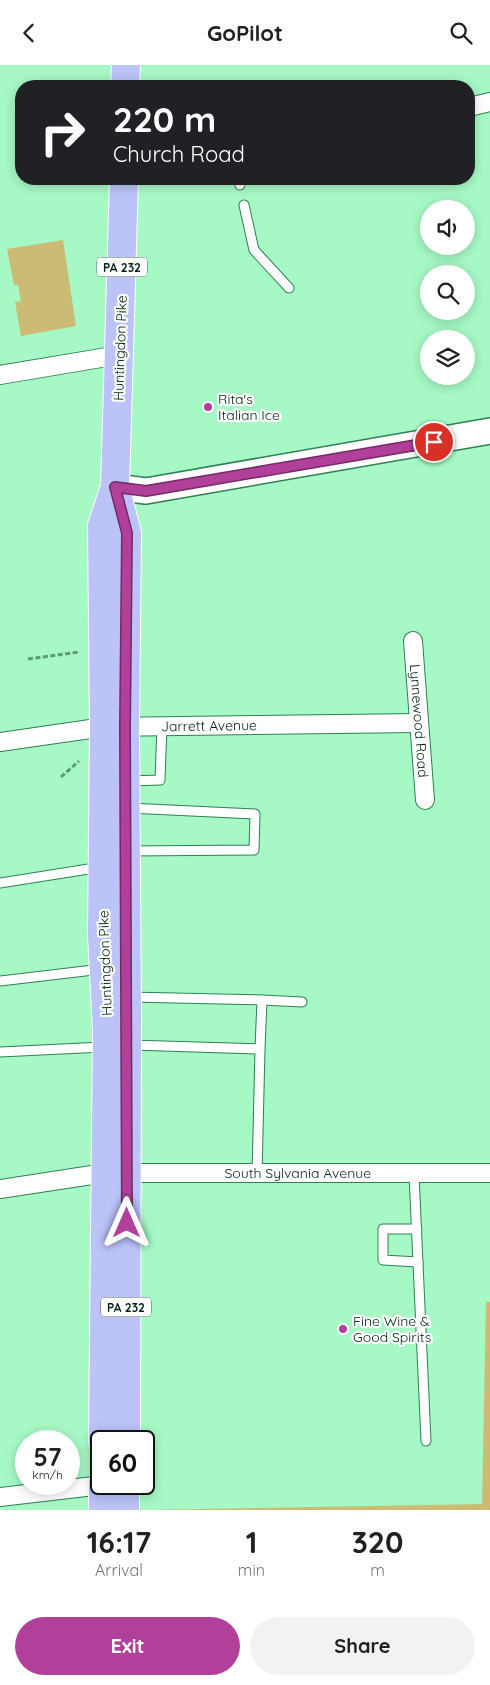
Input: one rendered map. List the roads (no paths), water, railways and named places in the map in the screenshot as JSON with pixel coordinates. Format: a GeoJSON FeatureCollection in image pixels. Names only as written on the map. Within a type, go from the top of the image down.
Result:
{"type":"FeatureCollection","features":[{"type":"Feature","properties":{"kind":"main road"},"geometry":{"type":"LineString","coordinates":[[125,80],[126,65]]}},
{"type":"Feature","properties":{"kind":"main road","name":"Huntingdon Pike"},"geometry":{"type":"LineString","coordinates":[[104,1430],[116,1172],[117,1046],[104,969],[112,855],[115,727],[102,526],[115,487],[126,185]]}},
{"type":"Feature","properties":{"kind":"main road","name":"Huntingdon Pike"},"geometry":{"type":"LineString","coordinates":[[112,855],[127,997],[117,1046]]}},
{"type":"Feature","properties":{"kind":"main road","name":"Huntingdon Pike"},"geometry":{"type":"LineString","coordinates":[[116,1172],[126,1430]]}},
{"type":"Feature","properties":{"kind":"main road"},"geometry":{"type":"LineString","coordinates":[[114,1495],[125,1510]]}},
{"type":"Feature","properties":{"kind":"street"},"geometry":{"type":"LineString","coordinates":[[475,106],[490,102]]}},
{"type":"Feature","properties":{"kind":"street"},"geometry":{"type":"LineString","coordinates":[[0,375],[119,355]]}},
{"type":"Feature","properties":{"kind":"street"},"geometry":{"type":"LineString","coordinates":[[115,487],[146,491],[490,431]]}},
{"type":"Feature","properties":{"kind":"street","name":"Lynnewood Road"},"geometry":{"type":"LineString","coordinates":[[413,641],[424,800]]}},
{"type":"Feature","properties":{"kind":"street","name":"Jarrett Avenue"},"geometry":{"type":"LineString","coordinates":[[0,742],[115,727],[419,723]]}},
{"type":"Feature","properties":{"kind":"street","name":"South Sylvania Avenue"},"geometry":{"type":"LineString","coordinates":[[0,1189],[116,1172],[257,1174],[490,1173]]}},
{"type":"Feature","properties":{"kind":"street"},"geometry":{"type":"LineString","coordinates":[[0,1497],[90,1490]]}},
{"type":"Feature","properties":{"kind":"lane"},"geometry":{"type":"LineString","coordinates":[[244,205],[254,250],[289,288]]}},
{"type":"Feature","properties":{"kind":"lane"},"geometry":{"type":"LineString","coordinates":[[115,781],[160,780],[162,726]]}},
{"type":"Feature","properties":{"kind":"lane"},"geometry":{"type":"LineString","coordinates":[[0,883],[112,855],[254,850],[254,814],[114,809]]}},
{"type":"Feature","properties":{"kind":"lane"},"geometry":{"type":"LineString","coordinates":[[0,981],[104,969]]}},
{"type":"Feature","properties":{"kind":"lane"},"geometry":{"type":"LineString","coordinates":[[127,997],[302,1002]]}},
{"type":"Feature","properties":{"kind":"lane"},"geometry":{"type":"LineString","coordinates":[[257,1174],[262,1000]]}},
{"type":"Feature","properties":{"kind":"lane"},"geometry":{"type":"LineString","coordinates":[[0,1052],[117,1046],[260,1049]]}},
{"type":"Feature","properties":{"kind":"lane"},"geometry":{"type":"LineString","coordinates":[[414,1174],[426,1441]]}},
{"type":"Feature","properties":{"kind":"lane"},"geometry":{"type":"LineString","coordinates":[[417,1229],[383,1229],[383,1260],[418,1262]]}},
{"type":"Feature","properties":{"kind":"place","name":"Rita's Italian Ice"},"geometry":{"type":"Point","coordinates":[208,407]}},
{"type":"Feature","properties":{"kind":"place","name":"Fine Wine & Good Spirits"},"geometry":{"type":"Point","coordinates":[343,1329]}}]}
